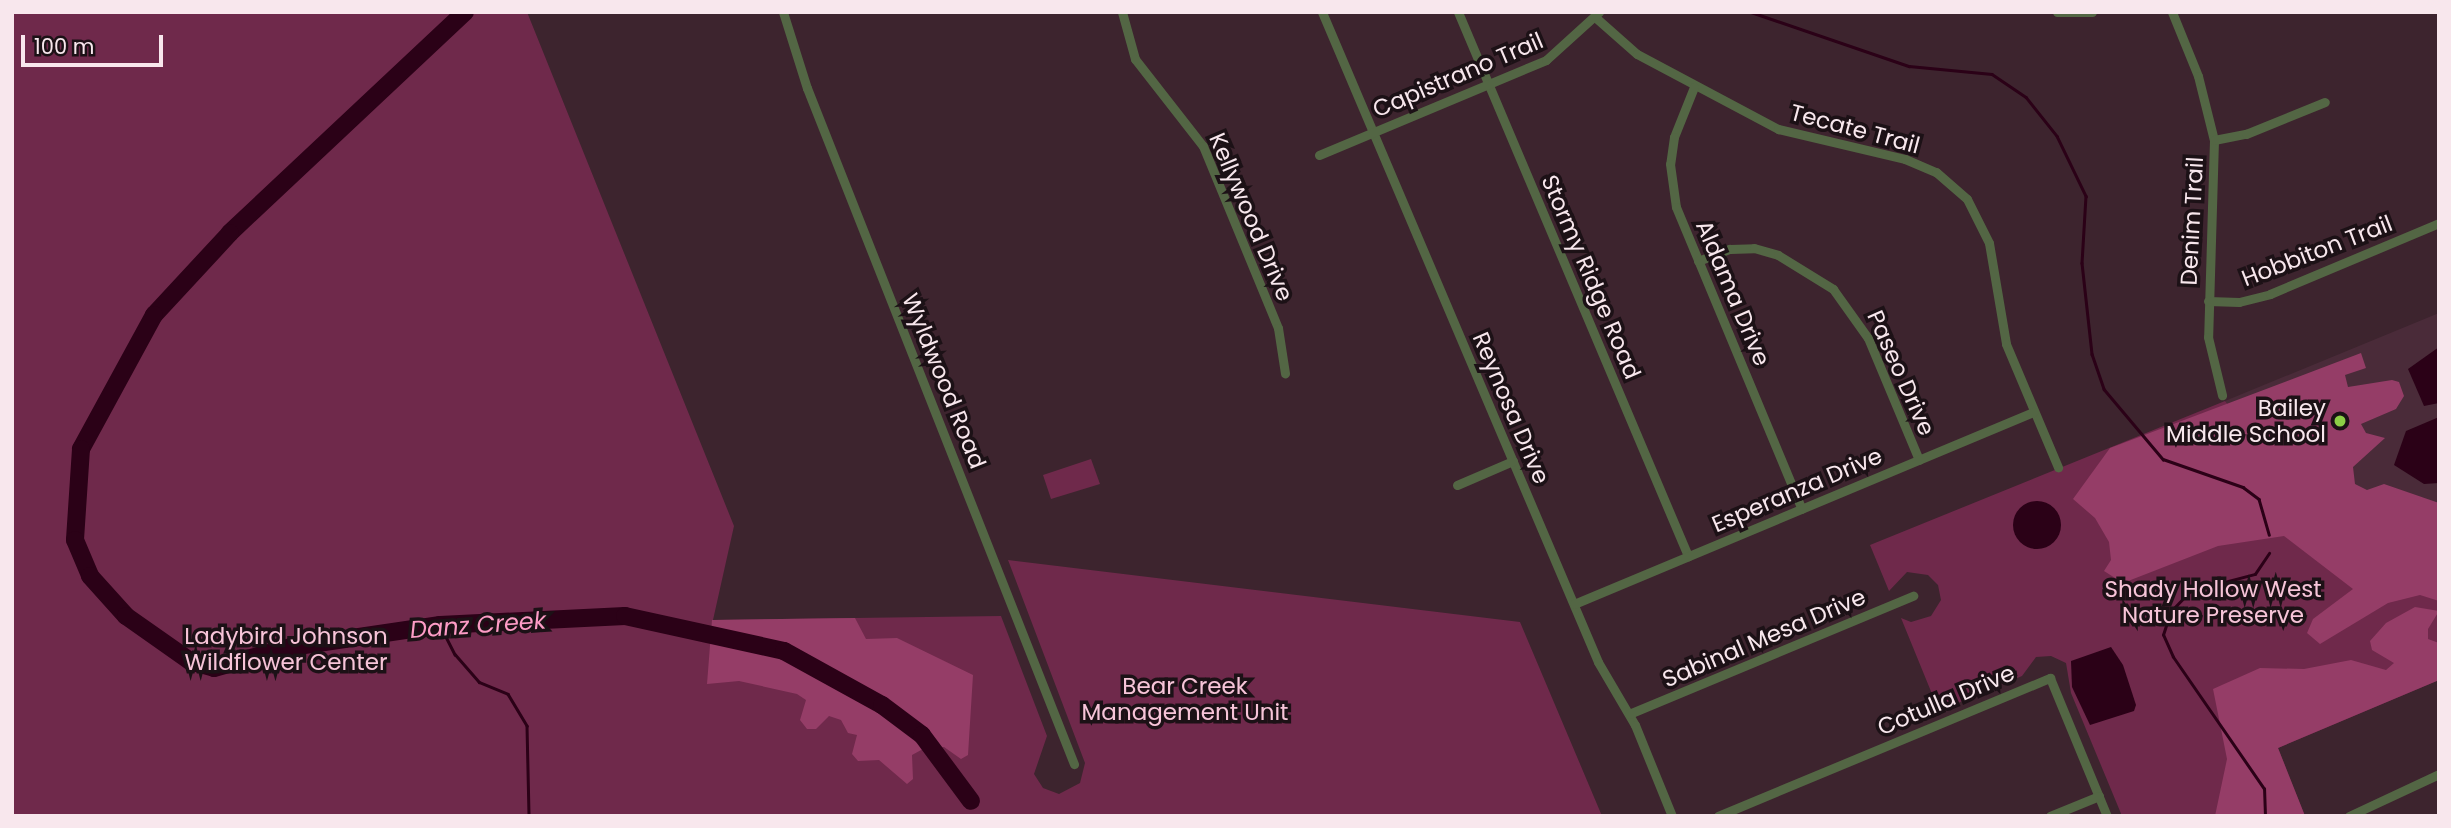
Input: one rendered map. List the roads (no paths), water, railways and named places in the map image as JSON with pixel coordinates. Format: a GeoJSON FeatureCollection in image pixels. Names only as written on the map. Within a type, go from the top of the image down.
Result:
{"type":"FeatureCollection","features":[{"type":"Feature","properties":{"kind":"street","name":"Wyldwood Road"},"geometry":{"type":"LineString","coordinates":[[783,12],[807,88],[1074,764]]}},
{"type":"Feature","properties":{"kind":"street","name":"Kellywood Drive"},"geometry":{"type":"LineString","coordinates":[[1122,12],[1135,59],[1203,146],[1278,328],[1286,373]]}},
{"type":"Feature","properties":{"kind":"street","name":"Reynosa Drive"},"geometry":{"type":"LineString","coordinates":[[1322,12],[1602,671],[1629,714],[1672,816]]}},
{"type":"Feature","properties":{"kind":"street","name":"Stormy Ridge Road"},"geometry":{"type":"LineString","coordinates":[[1458,12],[1688,556]]}},
{"type":"Feature","properties":{"kind":"street"},"geometry":{"type":"LineString","coordinates":[[2057,12],[2092,12]]}},
{"type":"Feature","properties":{"kind":"street","name":"Denim Trail"},"geometry":{"type":"LineString","coordinates":[[2172,12],[2198,76],[2214,140],[2208,337],[2222,395]]}},
{"type":"Feature","properties":{"kind":"street","name":"Capistrano Trail"},"geometry":{"type":"LineString","coordinates":[[1319,155],[1557,53],[1597,15]]}},
{"type":"Feature","properties":{"kind":"street","name":"Tecate Trail"},"geometry":{"type":"LineString","coordinates":[[1597,15],[1637,54],[1694,87],[1778,129],[1919,164],[1967,199],[1989,243],[2006,344],[2058,467]]}},
{"type":"Feature","properties":{"kind":"street","name":"Aldama Drive"},"geometry":{"type":"LineString","coordinates":[[1694,87],[1677,124],[1670,164],[1676,207],[1802,509]]}},
{"type":"Feature","properties":{"kind":"street"},"geometry":{"type":"LineString","coordinates":[[2214,140],[2246,134],[2325,102]]}},
{"type":"Feature","properties":{"kind":"street","name":"Hobbiton Trail"},"geometry":{"type":"LineString","coordinates":[[2208,302],[2239,302],[2270,294],[2439,223]]}},
{"type":"Feature","properties":{"kind":"street","name":"Paseo Drive"},"geometry":{"type":"LineString","coordinates":[[1698,261],[1730,249],[1754,248],[1777,255],[1828,284],[1862,326],[1919,460]]}},
{"type":"Feature","properties":{"kind":"street","name":"Esperanza Drive"},"geometry":{"type":"LineString","coordinates":[[1574,604],[2035,412]]}},
{"type":"Feature","properties":{"kind":"street"},"geometry":{"type":"LineString","coordinates":[[1457,485],[1513,461]]}},
{"type":"Feature","properties":{"kind":"street","name":"Sabinal Mesa Drive"},"geometry":{"type":"LineString","coordinates":[[1629,714],[1913,596]]}},
{"type":"Feature","properties":{"kind":"street","name":"Cotulla Drive"},"geometry":{"type":"LineString","coordinates":[[1718,816],[2050,678],[2107,816]]}},
{"type":"Feature","properties":{"kind":"street"},"geometry":{"type":"LineString","coordinates":[[2350,816],[2439,774]]}},
{"type":"Feature","properties":{"kind":"street"},"geometry":{"type":"LineString","coordinates":[[2050,816],[2099,796]]}},
{"type":"Feature","properties":{"kind":"waterway","name":"Danz Creek"},"geometry":{"type":"LineString","coordinates":[[465,12],[230,233],[154,315],[81,449],[75,540],[90,576],[126,616],[190,661],[214,668],[291,647],[440,625],[625,616],[784,651],[882,705],[922,735],[971,801]]}},
{"type":"Feature","properties":{"kind":"waterway"},"geometry":{"type":"LineString","coordinates":[[1751,12],[1909,66],[1992,74],[2026,97],[2057,136],[2086,196],[2082,263],[2092,354],[2104,389],[2163,459],[2243,487],[2259,499],[2269,535]]}},
{"type":"Feature","properties":{"kind":"waterway"},"geometry":{"type":"LineString","coordinates":[[2265,816],[2264,789],[2173,657],[2163,635],[2171,611],[2190,591],[2255,574],[2269,553]]}},
{"type":"Feature","properties":{"kind":"waterway"},"geometry":{"type":"LineString","coordinates":[[440,625],[455,654],[479,682],[508,694],[527,726],[529,816]]}},
{"type":"Feature","properties":{"kind":"place","name":"Bailey Middle School"},"geometry":{"type":"Point","coordinates":[2340,421]}},
{"type":"Feature","properties":{"kind":"park label","name":"Shady Hollow West Nature Preserve"},"geometry":{"type":"Point","coordinates":[2213,602]}},
{"type":"Feature","properties":{"kind":"park label","name":"Ladybird Johnson Wildflower Center"},"geometry":{"type":"Point","coordinates":[286,649]}},
{"type":"Feature","properties":{"kind":"park label","name":"Bear Creek Management Unit"},"geometry":{"type":"Point","coordinates":[1185,699]}}]}
